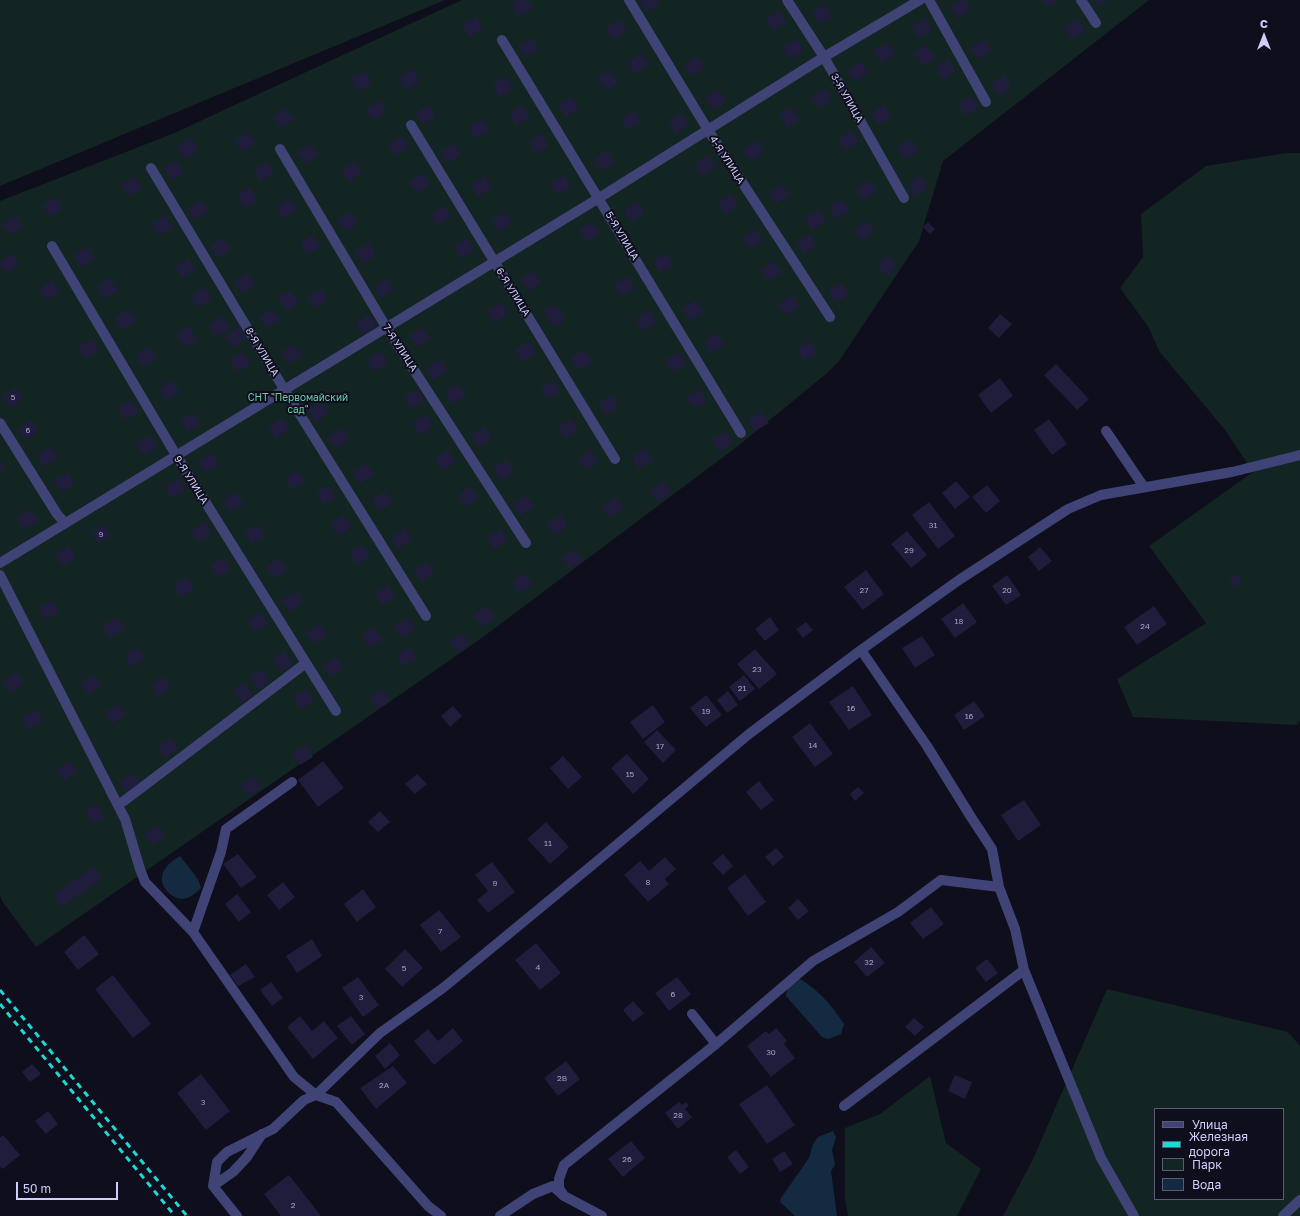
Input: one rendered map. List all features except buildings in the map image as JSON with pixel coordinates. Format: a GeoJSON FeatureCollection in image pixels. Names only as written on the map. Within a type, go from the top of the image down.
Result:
{"type":"FeatureCollection","features":[{"type":"Feature","properties":{"kind":"street","name":"4-Я УЛИЦА"},"geometry":{"type":"LineString","coordinates":[[629,0],[708,130],[830,317]]}},
{"type":"Feature","properties":{"kind":"street","name":"3-Я УЛИЦА"},"geometry":{"type":"LineString","coordinates":[[788,0],[824,57],[904,198]]}},
{"type":"Feature","properties":{"kind":"street"},"geometry":{"type":"LineString","coordinates":[[0,563],[599,198],[824,57],[920,0]]}},
{"type":"Feature","properties":{"kind":"street"},"geometry":{"type":"LineString","coordinates":[[929,0],[986,102]]}},
{"type":"Feature","properties":{"kind":"street"},"geometry":{"type":"LineString","coordinates":[[1081,0],[1096,24]]}},
{"type":"Feature","properties":{"kind":"street","name":"5-Я УЛИЦА"},"geometry":{"type":"LineString","coordinates":[[502,40],[741,433]]}},
{"type":"Feature","properties":{"kind":"street","name":"6-Я УЛИЦА"},"geometry":{"type":"LineString","coordinates":[[411,125],[615,459]]}},
{"type":"Feature","properties":{"kind":"street","name":"7-Я УЛИЦА"},"geometry":{"type":"LineString","coordinates":[[280,149],[386,327],[526,543]]}},
{"type":"Feature","properties":{"kind":"street","name":"8-Я УЛИЦА"},"geometry":{"type":"LineString","coordinates":[[151,168],[284,389],[426,616]]}},
{"type":"Feature","properties":{"kind":"street","name":"9-Я УЛИЦА"},"geometry":{"type":"LineString","coordinates":[[52,246],[176,455],[336,711]]}},
{"type":"Feature","properties":{"kind":"street"},"geometry":{"type":"LineString","coordinates":[[0,423],[57,514],[65,523]]}},
{"type":"Feature","properties":{"kind":"street"},"geometry":{"type":"LineString","coordinates":[[1106,431],[1144,487]]}},
{"type":"Feature","properties":{"kind":"street"},"geometry":{"type":"LineString","coordinates":[[237,1216],[213,1186],[217,1162],[227,1152],[273,1129],[304,1100],[316,1095],[380,1033],[443,988],[749,734],[861,650],[959,580],[1068,509],[1101,495],[1232,472],[1300,455]]}},
{"type":"Feature","properties":{"kind":"street"},"geometry":{"type":"LineString","coordinates":[[0,575],[125,820],[145,882],[194,932],[294,1076],[316,1095],[336,1102],[428,1206],[441,1216]]}},
{"type":"Feature","properties":{"kind":"street"},"geometry":{"type":"LineString","coordinates":[[861,650],[927,746],[992,850],[999,886],[1015,930],[1024,970],[1100,1158],[1134,1216]]}},
{"type":"Feature","properties":{"kind":"street"},"geometry":{"type":"LineString","coordinates":[[124,801],[306,663]]}},
{"type":"Feature","properties":{"kind":"street"},"geometry":{"type":"LineString","coordinates":[[194,932],[221,852],[226,830],[292,782]]}},
{"type":"Feature","properties":{"kind":"street"},"geometry":{"type":"LineString","coordinates":[[564,1196],[559,1188],[559,1179],[564,1165],[716,1044],[813,961],[898,912],[941,880],[999,886]]}},
{"type":"Feature","properties":{"kind":"street"},"geometry":{"type":"LineString","coordinates":[[844,1106],[1024,970]]}},
{"type":"Feature","properties":{"kind":"street"},"geometry":{"type":"LineString","coordinates":[[692,1014],[716,1044]]}},
{"type":"Feature","properties":{"kind":"street"},"geometry":{"type":"LineString","coordinates":[[213,1186],[233,1172],[247,1157],[262,1134]]}},
{"type":"Feature","properties":{"kind":"street"},"geometry":{"type":"LineString","coordinates":[[500,1216],[533,1194],[553,1186],[564,1196],[602,1216]]}},
{"type":"Feature","properties":{"kind":"street"},"geometry":{"type":"LineString","coordinates":[[1283,1216],[1300,1200]]}},
{"type":"Feature","properties":{"kind":"green space"},"geometry":{"type":"Polygon","coordinates":[[[0,0],[445,0],[0,186],[0,0]]]}},
{"type":"Feature","properties":{"kind":"green space","name":"СНТ \"Первомайский сад\""},"geometry":{"type":"Polygon","coordinates":[[[462,0],[1149,0],[943,161],[919,241],[839,361],[826,374],[738,446],[479,640],[36,947],[2,901],[0,895],[0,201],[172,134],[462,0]]]}},
{"type":"Feature","properties":{"kind":"green space"},"geometry":{"type":"Polygon","coordinates":[[[1286,153],[1300,153],[1300,720],[1297,725],[1133,717],[1117,679],[1206,623],[1149,546],[1253,472],[1225,430],[1159,351],[1149,328],[1120,288],[1143,257],[1141,214],[1206,166],[1286,153]]]}},
{"type":"Feature","properties":{"kind":"green space"},"geometry":{"type":"Polygon","coordinates":[[[1107,989],[1288,1032],[1300,1046],[1300,1216],[1003,1216],[1033,1159],[1107,989]]]}},
{"type":"Feature","properties":{"kind":"green space"},"geometry":{"type":"Polygon","coordinates":[[[930,1076],[946,1143],[981,1169],[957,1216],[848,1216],[845,1199],[845,1128],[880,1114],[930,1076]]]}},
{"type":"Feature","properties":{"kind":"water"},"geometry":{"type":"Polygon","coordinates":[[[180,856],[198,879],[201,888],[190,897],[182,899],[173,896],[168,892],[162,882],[163,873],[166,867],[180,856]]]}},
{"type":"Feature","properties":{"kind":"water"},"geometry":{"type":"Polygon","coordinates":[[[796,977],[817,991],[834,1010],[844,1024],[841,1034],[828,1039],[822,1037],[786,996],[787,990],[796,977]]]}},
{"type":"Feature","properties":{"kind":"water"},"geometry":{"type":"Polygon","coordinates":[[[833,1131],[836,1137],[832,1150],[835,1165],[831,1171],[837,1216],[795,1216],[780,1202],[781,1198],[809,1158],[813,1144],[818,1137],[833,1131]]]}},
{"type":"Feature","properties":{"kind":"railway"},"geometry":{"type":"LineString","coordinates":[[0,990],[187,1216]]}},
{"type":"Feature","properties":{"kind":"railway"},"geometry":{"type":"LineString","coordinates":[[0,1004],[175,1216]]}}]}
